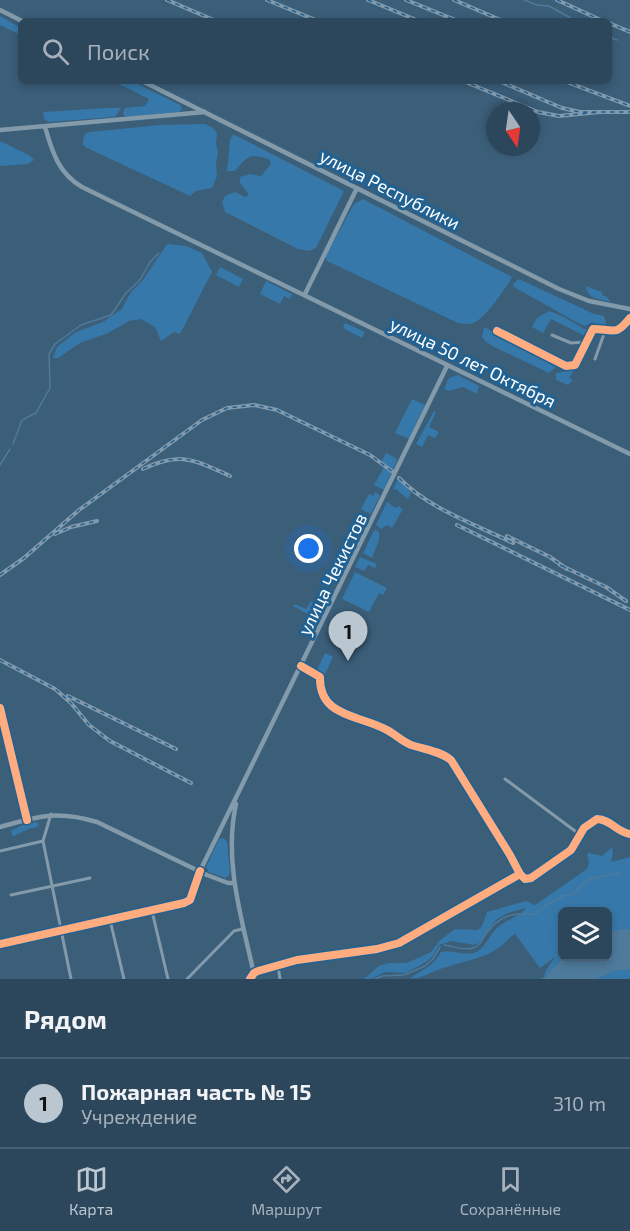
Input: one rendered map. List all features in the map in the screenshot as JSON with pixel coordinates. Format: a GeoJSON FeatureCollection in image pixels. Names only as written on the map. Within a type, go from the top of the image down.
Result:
{"type":"FeatureCollection","features":[{"type":"Feature","properties":{"kind":"main road"},"geometry":{"type":"LineString","coordinates":[[0,10],[18,19]]}},
{"type":"Feature","properties":{"kind":"main road","name":"улица Республики"},"geometry":{"type":"LineString","coordinates":[[148,84],[560,289],[589,301],[630,309]]}},
{"type":"Feature","properties":{"kind":"main road"},"geometry":{"type":"LineString","coordinates":[[180,100],[186,109],[181,115]]}},
{"type":"Feature","properties":{"kind":"main road"},"geometry":{"type":"LineString","coordinates":[[0,130],[205,112]]}},
{"type":"Feature","properties":{"kind":"main road","name":"улица 50 лет Октября"},"geometry":{"type":"LineString","coordinates":[[45,127],[58,164],[65,175],[75,183],[630,454]]}},
{"type":"Feature","properties":{"kind":"main road"},"geometry":{"type":"LineString","coordinates":[[305,294],[357,188]]}},
{"type":"Feature","properties":{"kind":"main road","name":"улица Чекистов"},"geometry":{"type":"LineString","coordinates":[[239,793],[447,366]]}},
{"type":"Feature","properties":{"kind":"main road"},"geometry":{"type":"LineString","coordinates":[[200,871],[239,793]]}},
{"type":"Feature","properties":{"kind":"main road"},"geometry":{"type":"LineString","coordinates":[[239,793],[231,836],[234,883],[255,979]]}},
{"type":"Feature","properties":{"kind":"main road"},"geometry":{"type":"LineString","coordinates":[[0,827],[51,814],[80,817],[98,822],[200,871],[228,883],[234,883]]}},
{"type":"Feature","properties":{"kind":"main road"},"geometry":{"type":"LineString","coordinates":[[219,833],[223,832],[231,836]]}},
{"type":"Feature","properties":{"kind":"street"},"geometry":{"type":"LineString","coordinates":[[496,331],[566,366],[575,365],[593,329],[619,331],[630,318]]}},
{"type":"Feature","properties":{"kind":"street"},"geometry":{"type":"LineString","coordinates":[[595,358],[605,331]]}},
{"type":"Feature","properties":{"kind":"street"},"geometry":{"type":"LineString","coordinates":[[552,335],[571,343],[586,342]]}},
{"type":"Feature","properties":{"kind":"street"},"geometry":{"type":"LineString","coordinates":[[301,666],[320,677],[325,699],[340,712],[383,728],[409,743],[444,755],[451,760],[525,879],[531,878],[571,850],[579,834],[589,824],[600,819],[625,834],[630,834]]}},
{"type":"Feature","properties":{"kind":"street"},"geometry":{"type":"LineString","coordinates":[[0,708],[27,819]]}},
{"type":"Feature","properties":{"kind":"street"},"geometry":{"type":"LineString","coordinates":[[505,779],[579,834]]}},
{"type":"Feature","properties":{"kind":"street"},"geometry":{"type":"LineString","coordinates":[[51,814],[42,841],[71,979]]}},
{"type":"Feature","properties":{"kind":"street"},"geometry":{"type":"LineString","coordinates":[[0,851],[42,841]]}},
{"type":"Feature","properties":{"kind":"street"},"geometry":{"type":"LineString","coordinates":[[0,944],[184,903],[190,900],[200,871]]}},
{"type":"Feature","properties":{"kind":"street"},"geometry":{"type":"LineString","coordinates":[[250,979],[254,973],[297,960],[377,949],[399,943],[520,874]]}},
{"type":"Feature","properties":{"kind":"street"},"geometry":{"type":"LineString","coordinates":[[11,895],[90,878]]}},
{"type":"Feature","properties":{"kind":"street"},"geometry":{"type":"LineString","coordinates":[[152,911],[168,979]]}},
{"type":"Feature","properties":{"kind":"street"},"geometry":{"type":"LineString","coordinates":[[110,920],[124,979]]}},
{"type":"Feature","properties":{"kind":"street"},"geometry":{"type":"LineString","coordinates":[[187,979],[234,932],[244,928]]}},
{"type":"Feature","properties":{"kind":"street"},"geometry":{"type":"LineString","coordinates":[[278,966],[280,979]]}},
{"type":"Feature","properties":{"kind":"shaded area"},"geometry":{"type":"Polygon","coordinates":[[[0,16],[18,26],[18,34],[0,25],[0,16]]]}},
{"type":"Feature","properties":{"kind":"shaded area"},"geometry":{"type":"Polygon","coordinates":[[[119,84],[138,84],[180,105],[182,109],[179,112],[125,117],[123,113],[125,108],[145,106],[149,99],[119,84]]]}},
{"type":"Feature","properties":{"kind":"shaded area"},"geometry":{"type":"Polygon","coordinates":[[[121,108],[115,117],[49,122],[44,119],[43,112],[121,108]]]}},
{"type":"Feature","properties":{"kind":"shaded area"},"geometry":{"type":"Polygon","coordinates":[[[205,124],[217,133],[217,176],[212,188],[196,191],[190,196],[85,147],[83,144],[84,135],[89,132],[160,125],[205,124]]]}},
{"type":"Feature","properties":{"kind":"shaded area"},"geometry":{"type":"Polygon","coordinates":[[[233,134],[344,191],[316,248],[309,251],[298,249],[225,212],[222,202],[225,196],[235,192],[245,197],[249,195],[240,183],[240,177],[250,174],[261,176],[271,164],[270,160],[254,156],[246,159],[235,171],[227,171],[230,140],[233,134]]]}},
{"type":"Feature","properties":{"kind":"shaded area"},"geometry":{"type":"Polygon","coordinates":[[[0,141],[29,155],[34,160],[27,164],[0,166],[0,141]]]}},
{"type":"Feature","properties":{"kind":"shaded area"},"geometry":{"type":"Polygon","coordinates":[[[363,199],[512,277],[506,288],[481,318],[472,323],[463,324],[327,261],[325,257],[354,204],[363,199]]]}},
{"type":"Feature","properties":{"kind":"shaded area"},"geometry":{"type":"Polygon","coordinates":[[[167,244],[186,246],[202,253],[212,272],[180,334],[174,332],[161,341],[155,327],[141,319],[129,321],[108,333],[80,343],[58,358],[53,358],[57,347],[76,332],[103,322],[122,309],[131,292],[143,280],[167,244]]]}},
{"type":"Feature","properties":{"kind":"shaded area"},"geometry":{"type":"Polygon","coordinates":[[[220,267],[243,279],[239,287],[216,275],[220,267]]]}},
{"type":"Feature","properties":{"kind":"shaded area"},"geometry":{"type":"Polygon","coordinates":[[[519,279],[594,314],[604,316],[607,327],[601,328],[592,322],[585,326],[578,323],[514,287],[513,284],[519,279]]]}},
{"type":"Feature","properties":{"kind":"shaded area"},"geometry":{"type":"Polygon","coordinates":[[[266,281],[292,294],[290,299],[284,296],[280,304],[260,294],[266,281]]]}},
{"type":"Feature","properties":{"kind":"shaded area"},"geometry":{"type":"Polygon","coordinates":[[[586,286],[602,292],[602,295],[610,302],[591,296],[586,286]]]}},
{"type":"Feature","properties":{"kind":"shaded area"},"geometry":{"type":"Polygon","coordinates":[[[549,311],[584,329],[589,329],[585,336],[551,319],[543,333],[532,327],[537,318],[549,311]]]}},
{"type":"Feature","properties":{"kind":"shaded area"},"geometry":{"type":"Polygon","coordinates":[[[345,323],[365,332],[362,338],[343,328],[345,323]]]}},
{"type":"Feature","properties":{"kind":"shaded area"},"geometry":{"type":"Polygon","coordinates":[[[484,328],[558,365],[549,373],[494,347],[482,337],[484,328]]]}},
{"type":"Feature","properties":{"kind":"shaded area"},"geometry":{"type":"Polygon","coordinates":[[[574,370],[569,378],[573,380],[568,385],[556,380],[556,373],[574,370]]]}},
{"type":"Feature","properties":{"kind":"shaded area"},"geometry":{"type":"Polygon","coordinates":[[[458,375],[479,386],[477,394],[463,387],[448,391],[444,389],[449,378],[458,375]]]}},
{"type":"Feature","properties":{"kind":"shaded area"},"geometry":{"type":"Polygon","coordinates":[[[412,399],[425,405],[409,439],[395,433],[412,399]]]}},
{"type":"Feature","properties":{"kind":"shaded area"},"geometry":{"type":"Polygon","coordinates":[[[434,411],[436,412],[429,427],[439,432],[435,438],[428,435],[422,447],[416,444],[434,411]]]}},
{"type":"Feature","properties":{"kind":"shaded area"},"geometry":{"type":"Polygon","coordinates":[[[386,453],[396,458],[397,461],[384,490],[374,485],[384,467],[380,464],[386,453]]]}},
{"type":"Feature","properties":{"kind":"shaded area"},"geometry":{"type":"Polygon","coordinates":[[[398,479],[411,493],[408,499],[396,489],[393,490],[398,479]]]}},
{"type":"Feature","properties":{"kind":"shaded area"},"geometry":{"type":"Polygon","coordinates":[[[375,492],[380,495],[371,514],[361,509],[369,494],[373,496],[375,492]]]}},
{"type":"Feature","properties":{"kind":"shaded area"},"geometry":{"type":"Polygon","coordinates":[[[387,502],[396,508],[398,506],[403,509],[392,528],[387,525],[381,529],[376,525],[387,502]]]}},
{"type":"Feature","properties":{"kind":"shaded area"},"geometry":{"type":"Polygon","coordinates":[[[375,529],[379,532],[379,540],[372,558],[363,553],[375,529]]]}},
{"type":"Feature","properties":{"kind":"shaded area"},"geometry":{"type":"Polygon","coordinates":[[[360,557],[377,564],[375,568],[368,565],[364,571],[355,567],[360,557]]]}},
{"type":"Feature","properties":{"kind":"shaded area"},"geometry":{"type":"Polygon","coordinates":[[[355,572],[387,588],[383,595],[379,593],[369,612],[342,599],[355,572]]]}},
{"type":"Feature","properties":{"kind":"shaded area"},"geometry":{"type":"Polygon","coordinates":[[[311,601],[319,604],[313,617],[293,606],[295,604],[306,609],[311,601]]]}},
{"type":"Feature","properties":{"kind":"shaded area"},"geometry":{"type":"Polygon","coordinates":[[[325,653],[333,657],[325,674],[317,670],[325,653]]]}},
{"type":"Feature","properties":{"kind":"shaded area"},"geometry":{"type":"Polygon","coordinates":[[[36,822],[39,824],[37,827],[12,835],[11,831],[20,826],[36,822]]]}},
{"type":"Feature","properties":{"kind":"shaded area"},"geometry":{"type":"Polygon","coordinates":[[[224,838],[227,842],[230,872],[225,878],[209,872],[206,867],[219,839],[224,838]]]}},
{"type":"Feature","properties":{"kind":"shaded area"},"geometry":{"type":"Polygon","coordinates":[[[612,847],[611,862],[630,857],[630,930],[612,932],[612,907],[558,907],[558,961],[560,961],[543,979],[539,979],[544,977],[555,957],[540,968],[515,934],[485,955],[410,979],[430,965],[441,952],[470,954],[478,951],[496,929],[526,908],[508,913],[496,920],[480,942],[474,945],[452,941],[439,945],[433,956],[426,962],[406,973],[385,972],[371,979],[364,979],[379,966],[389,963],[407,963],[431,952],[439,941],[455,929],[478,930],[487,912],[526,901],[535,905],[587,869],[589,853],[602,856],[612,847]]]}},
{"type":"Feature","properties":{"kind":"shaded area"},"geometry":{"type":"Polygon","coordinates":[[[630,930],[630,969],[613,971],[597,979],[543,979],[560,961],[612,961],[612,931],[630,930]]]}},
{"type":"Feature","properties":{"kind":"shaded area"},"geometry":{"type":"Polygon","coordinates":[[[630,969],[630,979],[597,979],[613,971],[630,969]]]}},
{"type":"Feature","properties":{"kind":"waterway"},"geometry":{"type":"LineString","coordinates":[[524,0],[537,5],[549,6],[571,18]]}},
{"type":"Feature","properties":{"kind":"waterway"},"geometry":{"type":"LineString","coordinates":[[612,38],[617,40]]}},
{"type":"Feature","properties":{"kind":"waterway"},"geometry":{"type":"LineString","coordinates":[[13,444],[22,420],[36,413],[50,388],[49,354],[55,344],[81,325],[111,315],[159,253]]}},
{"type":"Feature","properties":{"kind":"waterway"},"geometry":{"type":"LineString","coordinates":[[0,465],[10,449]]}},
{"type":"Feature","properties":{"kind":"waterway"},"geometry":{"type":"LineString","coordinates":[[444,945],[466,949],[475,947],[502,919],[520,914],[536,914],[563,896],[574,894],[581,885],[593,878],[620,873]]}},
{"type":"Feature","properties":{"kind":"waterway"},"geometry":{"type":"LineString","coordinates":[[375,979],[382,976],[404,975],[425,966],[433,959],[440,947]]}},
{"type":"Feature","properties":{"kind":"railway"},"geometry":{"type":"LineString","coordinates":[[167,0],[209,18]]}},
{"type":"Feature","properties":{"kind":"railway"},"geometry":{"type":"LineString","coordinates":[[267,0],[311,18]]}},
{"type":"Feature","properties":{"kind":"railway"},"geometry":{"type":"LineString","coordinates":[[368,0],[412,18]]}},
{"type":"Feature","properties":{"kind":"railway"},"geometry":{"type":"LineString","coordinates":[[406,0],[451,18]]}},
{"type":"Feature","properties":{"kind":"railway"},"geometry":{"type":"LineString","coordinates":[[454,0],[496,18]]}},
{"type":"Feature","properties":{"kind":"railway"},"geometry":{"type":"LineString","coordinates":[[557,0],[596,18]]}},
{"type":"Feature","properties":{"kind":"railway"},"geometry":{"type":"LineString","coordinates":[[612,24],[630,32]]}},
{"type":"Feature","properties":{"kind":"railway"},"geometry":{"type":"LineString","coordinates":[[470,84],[538,112],[559,116],[600,112]]}},
{"type":"Feature","properties":{"kind":"railway"},"geometry":{"type":"LineString","coordinates":[[506,84],[562,108],[580,112],[630,112]]}},
{"type":"Feature","properties":{"kind":"railway"},"geometry":{"type":"LineString","coordinates":[[572,84],[630,106]]}},
{"type":"Feature","properties":{"kind":"railway"},"geometry":{"type":"LineString","coordinates":[[0,575],[24,558],[79,510],[202,420],[227,408],[254,405],[277,410],[370,455],[393,472]]}},
{"type":"Feature","properties":{"kind":"railway"},"geometry":{"type":"LineString","coordinates":[[143,469],[156,463],[178,459],[197,462],[230,476]]}},
{"type":"Feature","properties":{"kind":"railway"},"geometry":{"type":"LineString","coordinates":[[399,478],[424,499],[438,507],[513,543]]}},
{"type":"Feature","properties":{"kind":"railway"},"geometry":{"type":"LineString","coordinates":[[55,534],[71,527],[97,521]]}},
{"type":"Feature","properties":{"kind":"railway"},"geometry":{"type":"LineString","coordinates":[[457,525],[630,610]]}},
{"type":"Feature","properties":{"kind":"railway"},"geometry":{"type":"LineString","coordinates":[[507,536],[550,557],[567,569]]}},
{"type":"Feature","properties":{"kind":"railway"},"geometry":{"type":"LineString","coordinates":[[560,565],[606,587],[626,601]]}},
{"type":"Feature","properties":{"kind":"railway"},"geometry":{"type":"LineString","coordinates":[[0,660],[55,689],[71,703],[89,725],[110,741],[191,783]]}},
{"type":"Feature","properties":{"kind":"railway"},"geometry":{"type":"LineString","coordinates":[[68,696],[176,749]]}},
{"type":"Feature","properties":{"kind":"cycle path"},"geometry":{"type":"LineString","coordinates":[[497,331],[566,366],[575,365],[593,329],[614,331],[621,328],[630,318]]}},
{"type":"Feature","properties":{"kind":"cycle path"},"geometry":{"type":"LineString","coordinates":[[301,666],[320,677],[321,690],[333,707],[387,730],[411,745],[437,752],[451,760],[525,879],[531,878],[571,850],[584,828],[597,819],[606,821],[630,834]]}},
{"type":"Feature","properties":{"kind":"cycle path"},"geometry":{"type":"LineString","coordinates":[[0,708],[27,820]]}},
{"type":"Feature","properties":{"kind":"cycle path"},"geometry":{"type":"LineString","coordinates":[[0,944],[184,903],[190,900],[200,871]]}},
{"type":"Feature","properties":{"kind":"cycle path"},"geometry":{"type":"LineString","coordinates":[[250,979],[258,971],[297,960],[377,949],[399,943],[520,874]]}},
{"type":"Feature","properties":{"kind":"place","name":"Пожарная часть № 15"},"geometry":{"type":"Point","coordinates":[348,661]}}]}
